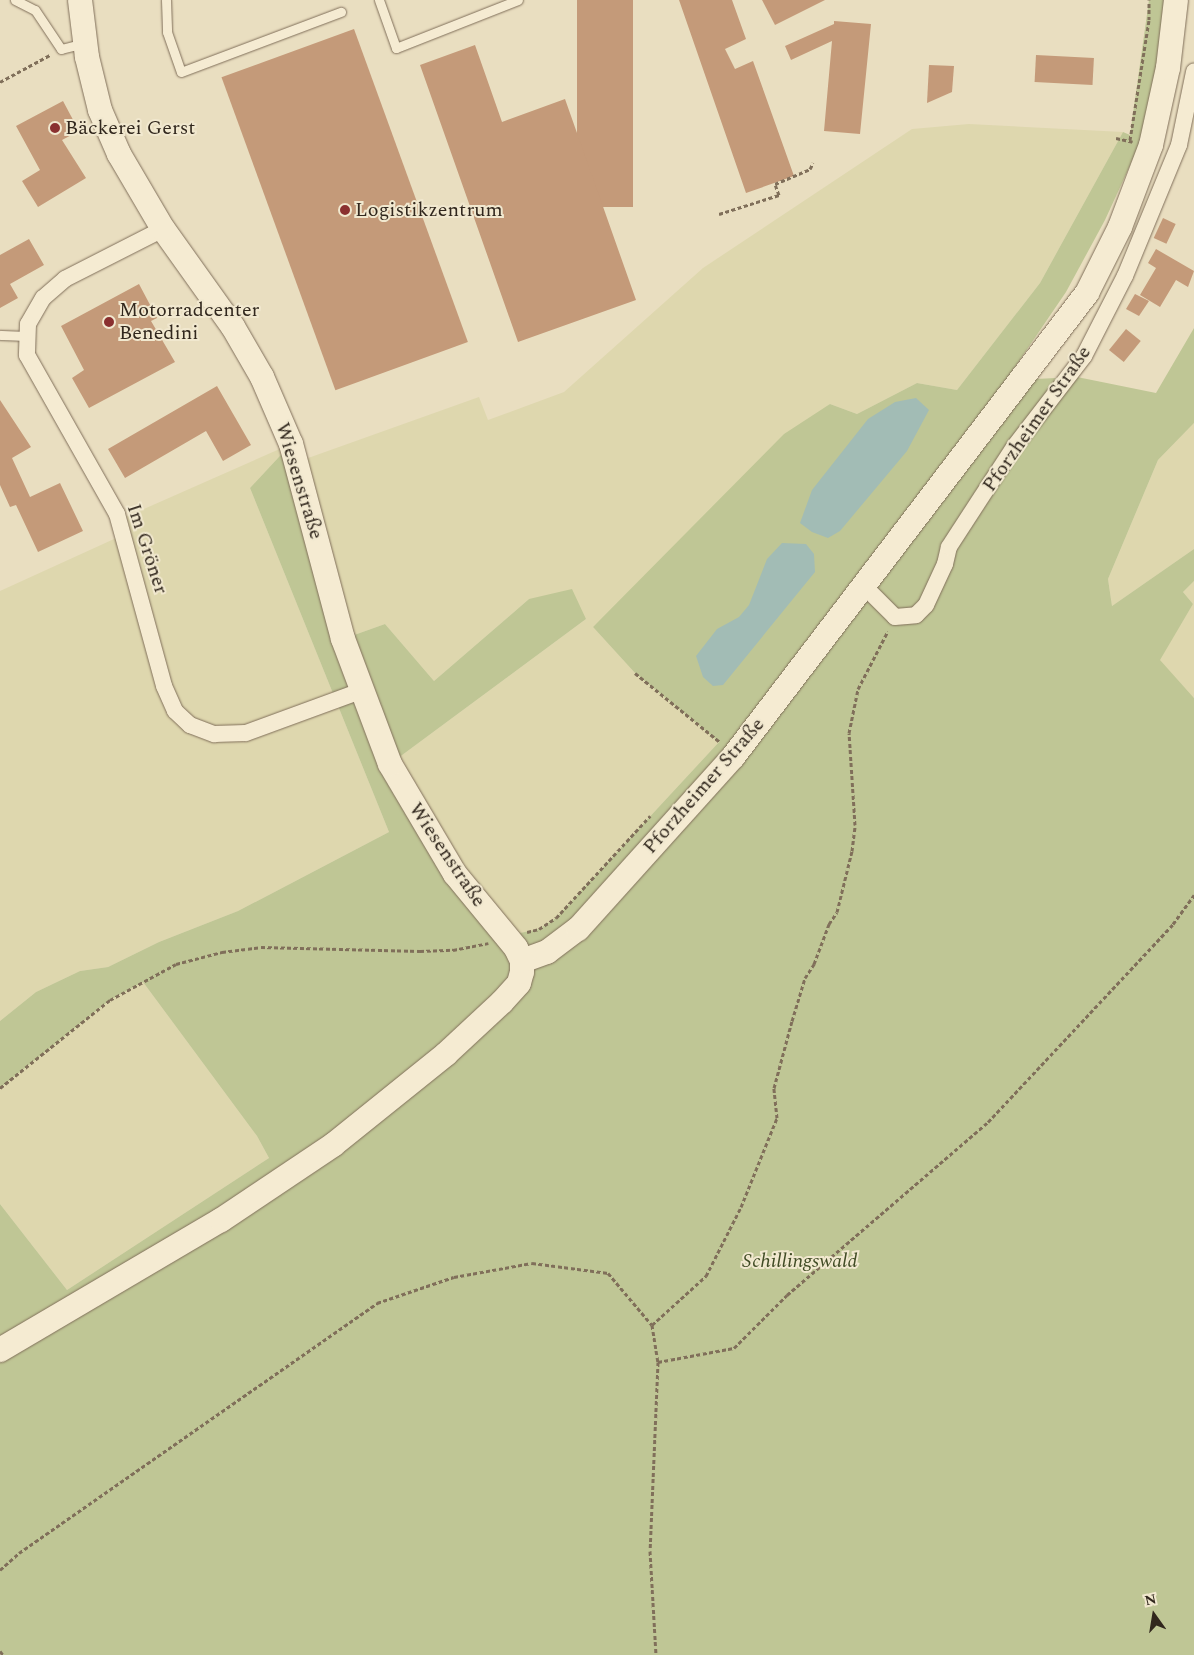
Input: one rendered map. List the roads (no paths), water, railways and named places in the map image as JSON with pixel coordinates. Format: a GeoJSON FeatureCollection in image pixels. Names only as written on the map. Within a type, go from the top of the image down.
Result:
{"type":"FeatureCollection","features":[{"type":"Feature","properties":{"kind":"street","name":"Wiesenstraße"},"geometry":{"type":"LineString","coordinates":[[80,0],[84,43],[100,110],[119,154],[163,229],[232,327],[266,385],[297,462],[343,639],[390,764],[418,817],[455,874],[506,936],[522,961]]}},
{"type":"Feature","properties":{"kind":"street","name":"Pforzheimer Straße"},"geometry":{"type":"LineString","coordinates":[[522,961],[547,952],[578,929],[722,749],[865,587],[1087,293],[1120,227],[1150,145],[1168,68],[1176,0]]}},
{"type":"Feature","properties":{"kind":"street","name":"Pforzheimer Straße"},"geometry":{"type":"LineString","coordinates":[[865,587],[895,617],[916,615],[926,605],[945,564],[949,547],[1014,447],[1084,356],[1125,276],[1180,145],[1194,72]]}},
{"type":"Feature","properties":{"kind":"street","name":"Im Gröner"},"geometry":{"type":"LineString","coordinates":[[163,229],[65,279],[43,298],[28,324],[27,354],[117,514],[164,686],[175,711],[190,725],[214,734],[246,733],[361,691]]}},
{"type":"Feature","properties":{"kind":"street"},"geometry":{"type":"LineString","coordinates":[[0,1350],[220,1220],[333,1145],[446,1054],[502,1002],[519,983],[522,961]]}},
{"type":"Feature","properties":{"kind":"lane"},"geometry":{"type":"LineString","coordinates":[[15,0],[35,10],[61,49],[84,43]]}},
{"type":"Feature","properties":{"kind":"lane"},"geometry":{"type":"LineString","coordinates":[[166,0],[167,32],[181,72],[341,12]]}},
{"type":"Feature","properties":{"kind":"lane"},"geometry":{"type":"LineString","coordinates":[[379,0],[396,48],[518,0]]}},
{"type":"Feature","properties":{"kind":"lane"},"geometry":{"type":"LineString","coordinates":[[0,335],[28,336]]}},
{"type":"Feature","properties":{"kind":"water"},"geometry":{"type":"Polygon","coordinates":[[[916,398],[929,410],[907,451],[840,531],[828,538],[812,532],[800,523],[812,490],[868,419],[895,402],[916,398]]]}},
{"type":"Feature","properties":{"kind":"water"},"geometry":{"type":"Polygon","coordinates":[[[782,543],[806,544],[814,554],[815,572],[723,685],[713,686],[703,677],[696,656],[717,629],[739,617],[749,605],[767,559],[782,543]]]}},
{"type":"Feature","properties":{"kind":"place","name":"Bäckerei Gerst"},"geometry":{"type":"Point","coordinates":[55,128]}},
{"type":"Feature","properties":{"kind":"place","name":"Logistikzentrum"},"geometry":{"type":"Point","coordinates":[345,210]}},
{"type":"Feature","properties":{"kind":"place","name":"Motorradcenter Benedini"},"geometry":{"type":"Point","coordinates":[109,322]}},
{"type":"Feature","properties":{"kind":"park label","name":"Schillingswald"},"geometry":{"type":"Point","coordinates":[800,1261]}}]}
